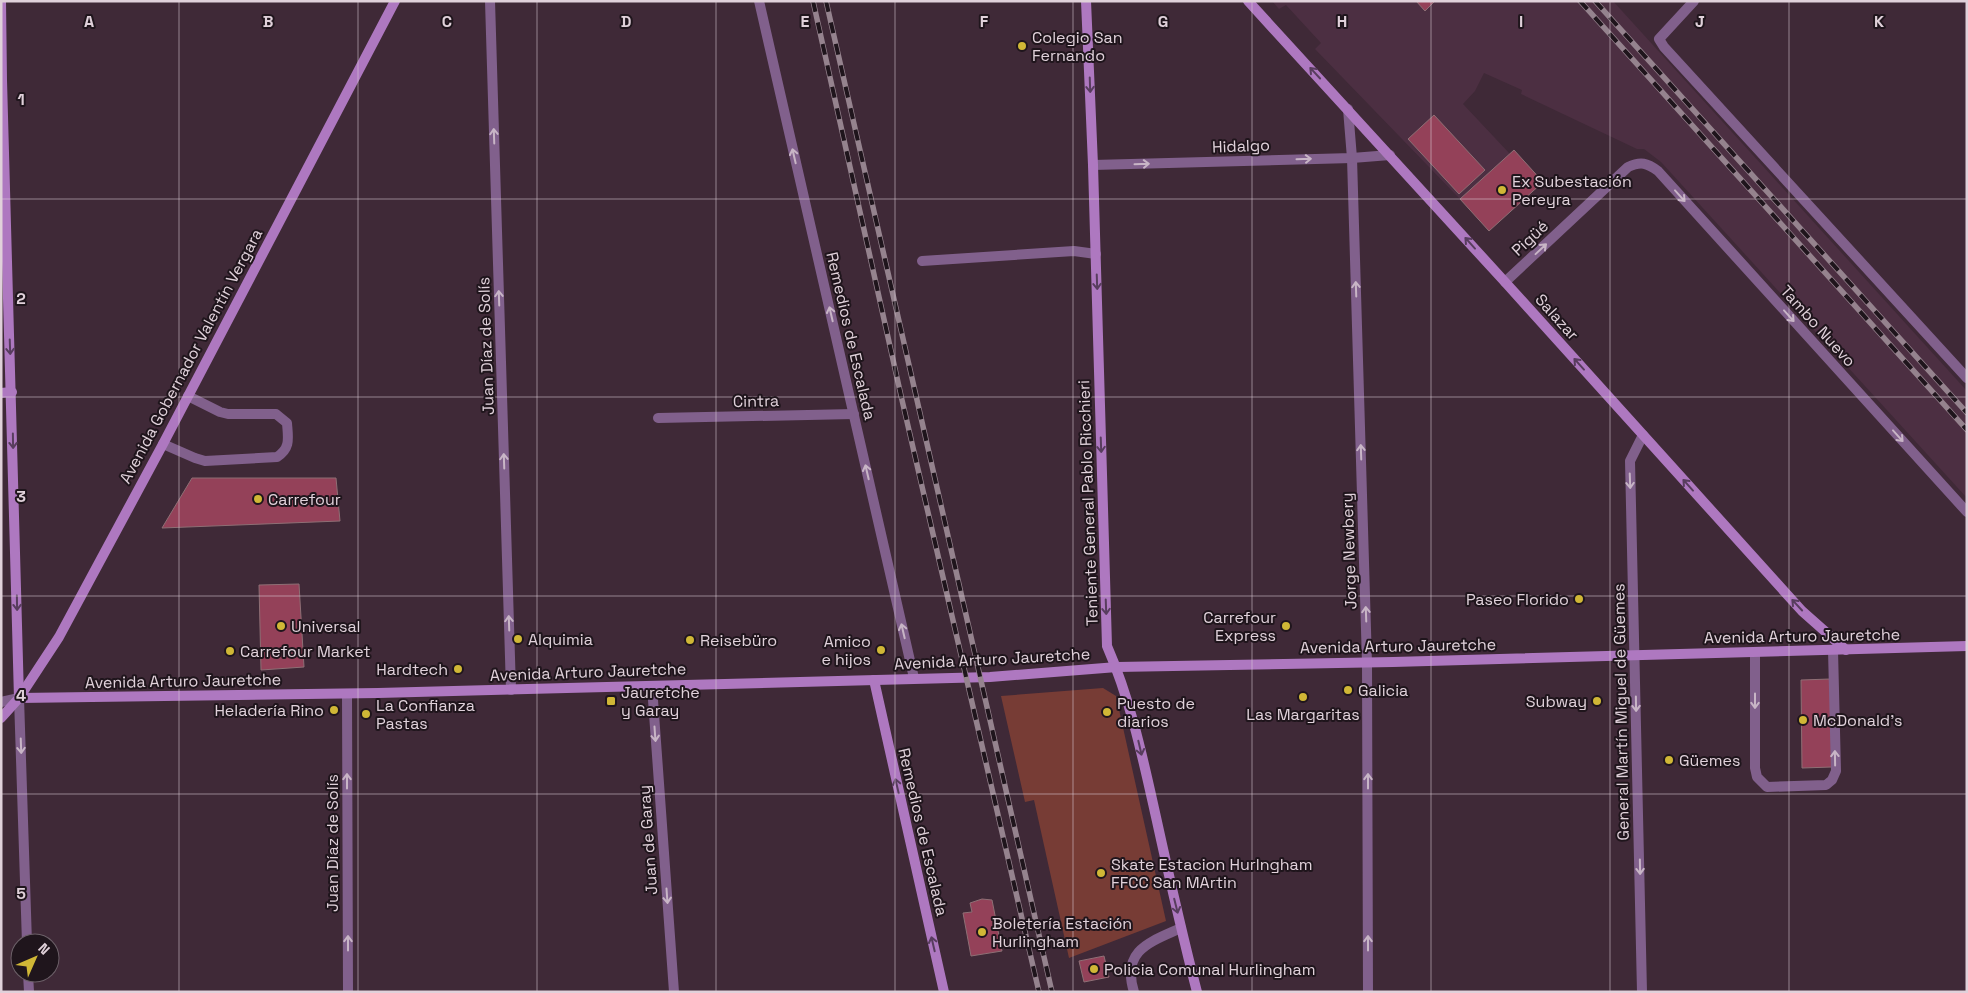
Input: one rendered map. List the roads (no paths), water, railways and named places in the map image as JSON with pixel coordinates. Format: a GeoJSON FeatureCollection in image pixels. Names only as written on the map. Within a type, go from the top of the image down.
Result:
{"type":"FeatureCollection","features":[{"type":"Feature","properties":{"kind":"street"},"geometry":{"type":"LineString","coordinates":[[1,1],[6,392],[27,933]]}},
{"type":"Feature","properties":{"kind":"street","name":"Avenida Gobernador Valentín Vergara"},"geometry":{"type":"LineString","coordinates":[[1,718],[19,698],[59,637],[163,444],[395,1]]}},
{"type":"Feature","properties":{"kind":"street","name":"Juan Díaz de Solís"},"geometry":{"type":"LineString","coordinates":[[490,1],[511,690]]}},
{"type":"Feature","properties":{"kind":"street","name":"Remedios de Escalada"},"geometry":{"type":"LineString","coordinates":[[759,1],[914,678]]}},
{"type":"Feature","properties":{"kind":"street","name":"Teniente General Pablo Ricchieri"},"geometry":{"type":"LineString","coordinates":[[1086,1],[1096,254],[1107,646],[1117,667],[1137,734],[1197,992]]}},
{"type":"Feature","properties":{"kind":"street","name":"Salazar"},"geometry":{"type":"LineString","coordinates":[[1248,1],[1506,282],[1802,611],[1846,650]]}},
{"type":"Feature","properties":{"kind":"street"},"geometry":{"type":"LineString","coordinates":[[1694,1],[1659,39],[1967,378]]}},
{"type":"Feature","properties":{"kind":"street","name":"Jorge Newbery"},"geometry":{"type":"LineString","coordinates":[[1348,109],[1352,158],[1367,663],[1368,992]]}},
{"type":"Feature","properties":{"kind":"street","name":"Hidalgo"},"geometry":{"type":"LineString","coordinates":[[1093,165],[1352,158],[1390,155]]}},
{"type":"Feature","properties":{"kind":"street","name":"Pigüé"},"geometry":{"type":"LineString","coordinates":[[1506,282],[1628,167],[1637,163],[1645,163]]}},
{"type":"Feature","properties":{"kind":"street","name":"Tambo Nuevo"},"geometry":{"type":"LineString","coordinates":[[1645,163],[1658,171],[1967,512]]}},
{"type":"Feature","properties":{"kind":"street"},"geometry":{"type":"LineString","coordinates":[[922,261],[1074,251],[1096,254]]}},
{"type":"Feature","properties":{"kind":"street"},"geometry":{"type":"LineString","coordinates":[[163,444],[205,461],[278,457],[288,447],[287,423],[276,414],[228,414],[188,396]]}},
{"type":"Feature","properties":{"kind":"street","name":"Cintra"},"geometry":{"type":"LineString","coordinates":[[658,418],[854,414]]}},
{"type":"Feature","properties":{"kind":"street","name":"General Martín Miguel de Güemes"},"geometry":{"type":"LineString","coordinates":[[1642,992],[1630,461],[1643,435]]}},
{"type":"Feature","properties":{"kind":"street","name":"Avenida Arturo Jauretche"},"geometry":{"type":"LineString","coordinates":[[19,698],[511,690],[1000,676],[1117,667],[1367,663],[1967,646]]}},
{"type":"Feature","properties":{"kind":"street"},"geometry":{"type":"LineString","coordinates":[[1755,652],[1755,768],[1757,777],[1767,787],[1826,785],[1832,780],[1836,770],[1833,650]]}},
{"type":"Feature","properties":{"kind":"street","name":"Remedios de Escalada"},"geometry":{"type":"LineString","coordinates":[[874,680],[944,992]]}},
{"type":"Feature","properties":{"kind":"street","name":"Juan de Garay"},"geometry":{"type":"LineString","coordinates":[[652,686],[674,992]]}},
{"type":"Feature","properties":{"kind":"street","name":"Juan Díaz de Solís"},"geometry":{"type":"LineString","coordinates":[[347,694],[348,992]]}},
{"type":"Feature","properties":{"kind":"street"},"geometry":{"type":"LineString","coordinates":[[1,702],[19,698]]}},
{"type":"Feature","properties":{"kind":"street"},"geometry":{"type":"LineString","coordinates":[[1134,992],[1132,968],[1136,953],[1145,944],[1181,928]]}},
{"type":"Feature","properties":{"kind":"railway"},"geometry":{"type":"LineString","coordinates":[[813,1],[902,400],[1039,992]]}},
{"type":"Feature","properties":{"kind":"railway"},"geometry":{"type":"LineString","coordinates":[[826,1],[1052,992]]}},
{"type":"Feature","properties":{"kind":"railway"},"geometry":{"type":"LineString","coordinates":[[1580,1],[1967,430]]}},
{"type":"Feature","properties":{"kind":"railway"},"geometry":{"type":"LineString","coordinates":[[1595,1],[1967,413]]}},
{"type":"Feature","properties":{"kind":"place","name":"Colegio San Fernando"},"geometry":{"type":"Point","coordinates":[1022,46]}},
{"type":"Feature","properties":{"kind":"place","name":"Ex Subestación Pereyra"},"geometry":{"type":"Point","coordinates":[1502,190]}},
{"type":"Feature","properties":{"kind":"place","name":"Carrefour"},"geometry":{"type":"Point","coordinates":[258,499]}},
{"type":"Feature","properties":{"kind":"place","name":"Paseo Florido"},"geometry":{"type":"Point","coordinates":[1579,599]}},
{"type":"Feature","properties":{"kind":"place","name":"Universal"},"geometry":{"type":"Point","coordinates":[281,626]}},
{"type":"Feature","properties":{"kind":"place","name":"Carrefour Express"},"geometry":{"type":"Point","coordinates":[1286,626]}},
{"type":"Feature","properties":{"kind":"place","name":"Alquimia"},"geometry":{"type":"Point","coordinates":[518,639]}},
{"type":"Feature","properties":{"kind":"place","name":"Reisebüro"},"geometry":{"type":"Point","coordinates":[690,640]}},
{"type":"Feature","properties":{"kind":"place","name":"Amico e hijos"},"geometry":{"type":"Point","coordinates":[881,650]}},
{"type":"Feature","properties":{"kind":"place","name":"Carrefour Market"},"geometry":{"type":"Point","coordinates":[230,651]}},
{"type":"Feature","properties":{"kind":"place","name":"Hardtech"},"geometry":{"type":"Point","coordinates":[458,669]}},
{"type":"Feature","properties":{"kind":"place","name":"Galicia"},"geometry":{"type":"Point","coordinates":[1348,690]}},
{"type":"Feature","properties":{"kind":"place","name":"Las Margaritas"},"geometry":{"type":"Point","coordinates":[1303,697]}},
{"type":"Feature","properties":{"kind":"place","name":"Jauretche y Garay"},"geometry":{"type":"Point","coordinates":[611,701]}},
{"type":"Feature","properties":{"kind":"place","name":"Subway"},"geometry":{"type":"Point","coordinates":[1597,701]}},
{"type":"Feature","properties":{"kind":"place","name":"Heladería Rino"},"geometry":{"type":"Point","coordinates":[334,710]}},
{"type":"Feature","properties":{"kind":"place","name":"Puesto de diarios"},"geometry":{"type":"Point","coordinates":[1107,712]}},
{"type":"Feature","properties":{"kind":"place","name":"La Confianza Pastas"},"geometry":{"type":"Point","coordinates":[366,714]}},
{"type":"Feature","properties":{"kind":"place","name":"McDonald's"},"geometry":{"type":"Point","coordinates":[1803,720]}},
{"type":"Feature","properties":{"kind":"place","name":"Güemes"},"geometry":{"type":"Point","coordinates":[1669,760]}},
{"type":"Feature","properties":{"kind":"place","name":"Skate Estacion Hurlngham FFCC San MArtin"},"geometry":{"type":"Point","coordinates":[1101,873]}},
{"type":"Feature","properties":{"kind":"place","name":"Boletería Estación Hurlingham"},"geometry":{"type":"Point","coordinates":[982,932]}},
{"type":"Feature","properties":{"kind":"place","name":"Policia Comunal Hurlingham"},"geometry":{"type":"Point","coordinates":[1094,969]}}]}
